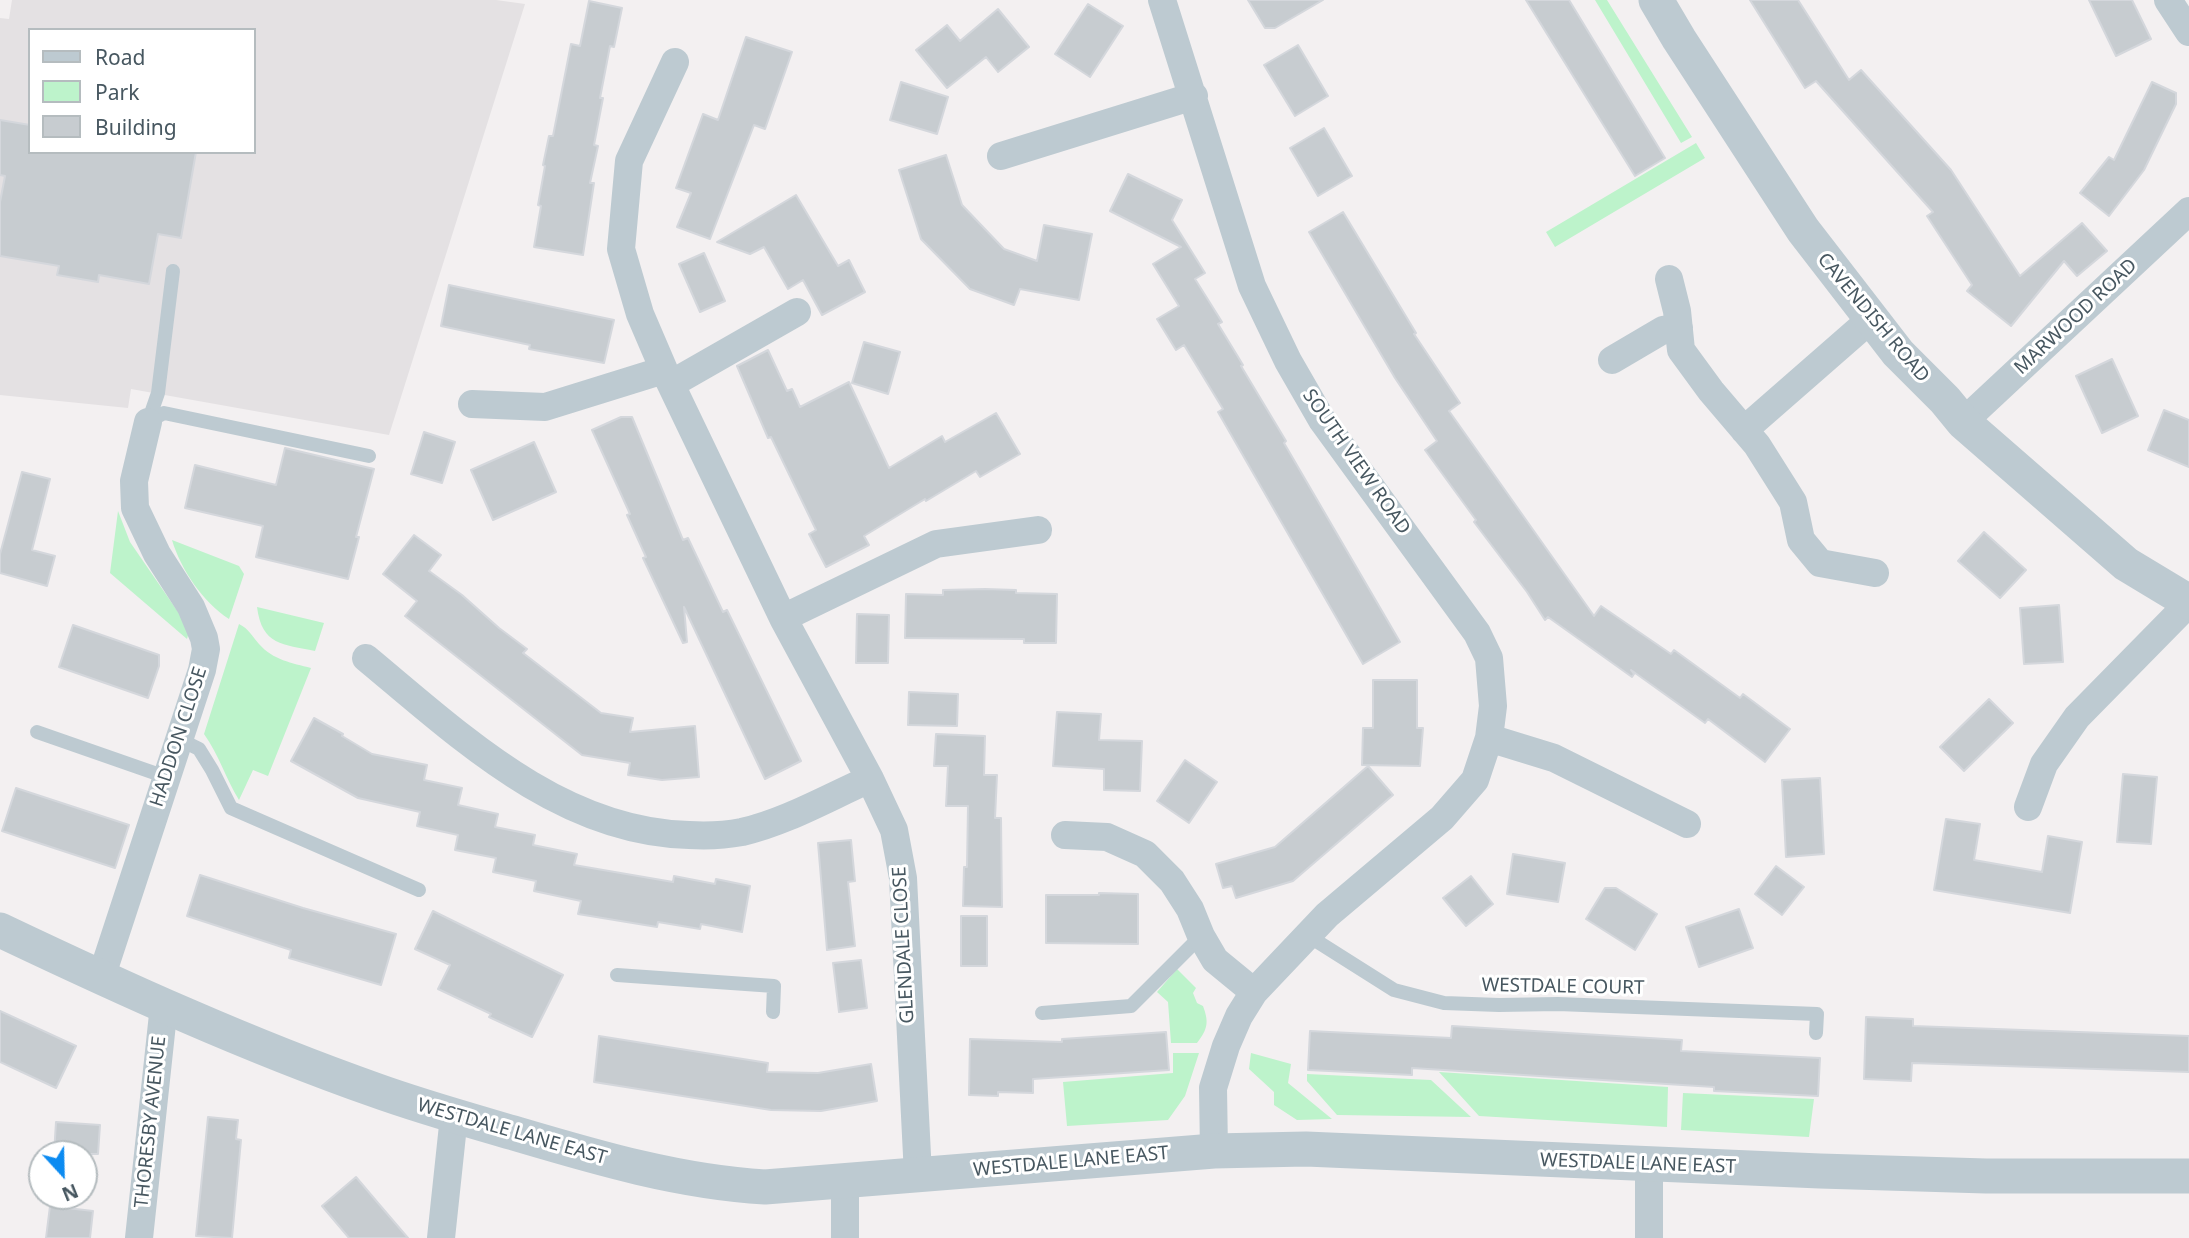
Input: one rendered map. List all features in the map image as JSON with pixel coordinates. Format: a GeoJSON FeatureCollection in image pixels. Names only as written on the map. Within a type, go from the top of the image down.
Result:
{"type":"FeatureCollection","features":[{"type":"Feature","properties":{"kind":"street","name":"SOUTH VIEW ROAD"},"geometry":{"type":"LineString","coordinates":[[1162,0],[1252,286],[1288,361],[1322,419],[1478,632],[1489,658],[1493,706],[1489,738],[1475,780],[1442,818],[1327,915],[1254,992],[1239,1016],[1226,1046],[1213,1088],[1214,1150]]}},
{"type":"Feature","properties":{"kind":"street","name":"CAVENDISH ROAD"},"geometry":{"type":"LineString","coordinates":[[1656,0],[1803,230],[1898,353],[1963,422],[2126,564],[2189,602]]}},
{"type":"Feature","properties":{"kind":"street"},"geometry":{"type":"LineString","coordinates":[[2168,0],[2189,32]]}},
{"type":"Feature","properties":{"kind":"street","name":"GLENDALE CLOSE"},"geometry":{"type":"LineString","coordinates":[[676,62],[629,161],[621,249],[640,314],[667,377],[783,618],[870,779],[894,830],[903,878],[918,1175]]}},
{"type":"Feature","properties":{"kind":"street"},"geometry":{"type":"LineString","coordinates":[[1001,156],[1194,96]]}},
{"type":"Feature","properties":{"kind":"street","name":"MARWOOD ROAD"},"geometry":{"type":"LineString","coordinates":[[1963,422],[2189,211]]}},
{"type":"Feature","properties":{"kind":"street"},"geometry":{"type":"LineString","coordinates":[[1670,279],[1681,350],[1710,391],[1757,445],[1793,502],[1801,540],[1820,563],[1875,573]]}},
{"type":"Feature","properties":{"kind":"street"},"geometry":{"type":"LineString","coordinates":[[472,404],[545,407],[667,377],[797,312]]}},
{"type":"Feature","properties":{"kind":"street"},"geometry":{"type":"LineString","coordinates":[[1744,430],[1871,320]]}},
{"type":"Feature","properties":{"kind":"street"},"geometry":{"type":"LineString","coordinates":[[1612,360],[1663,330],[1679,328]]}},
{"type":"Feature","properties":{"kind":"street","name":"HADDON CLOSE"},"geometry":{"type":"LineString","coordinates":[[100,978],[202,670],[206,649],[191,607],[157,554],[135,508],[134,481],[148,422]]}},
{"type":"Feature","properties":{"kind":"street"},"geometry":{"type":"LineString","coordinates":[[783,618],[936,544],[1038,530]]}},
{"type":"Feature","properties":{"kind":"street"},"geometry":{"type":"LineString","coordinates":[[2028,807],[2044,764],[2077,717],[2189,602]]}},
{"type":"Feature","properties":{"kind":"street"},"geometry":{"type":"LineString","coordinates":[[366,658],[497,764],[566,806],[611,822],[664,834],[742,832],[870,779]]}},
{"type":"Feature","properties":{"kind":"street"},"geometry":{"type":"LineString","coordinates":[[1489,738],[1554,758],[1687,824]]}},
{"type":"Feature","properties":{"kind":"street"},"geometry":{"type":"LineString","coordinates":[[1065,835],[1107,837],[1145,854],[1172,881],[1216,960],[1254,992]]}},
{"type":"Feature","properties":{"kind":"street","name":"WESTDALE LANE EAST"},"geometry":{"type":"LineString","coordinates":[[0,930],[100,978],[363,1086],[580,1153],[721,1185],[765,1187],[1214,1150],[1306,1149],[1649,1165],[1986,1176],[2189,1176]]}},
{"type":"Feature","properties":{"kind":"street","name":"THORESBY AVENUE"},"geometry":{"type":"LineString","coordinates":[[139,1238],[164,1005]]}},
{"type":"Feature","properties":{"kind":"street"},"geometry":{"type":"LineString","coordinates":[[441,1238],[454,1116]]}},
{"type":"Feature","properties":{"kind":"street"},"geometry":{"type":"LineString","coordinates":[[1649,1165],[1649,1238]]}},
{"type":"Feature","properties":{"kind":"street"},"geometry":{"type":"LineString","coordinates":[[845,1181],[845,1238]]}},
{"type":"Feature","properties":{"kind":"lane"},"geometry":{"type":"LineString","coordinates":[[148,422],[158,393],[173,271]]}},
{"type":"Feature","properties":{"kind":"lane"},"geometry":{"type":"LineString","coordinates":[[148,422],[164,413],[369,456]]}},
{"type":"Feature","properties":{"kind":"lane"},"geometry":{"type":"LineString","coordinates":[[37,732],[166,777]]}},
{"type":"Feature","properties":{"kind":"lane"},"geometry":{"type":"LineString","coordinates":[[179,739],[199,749],[231,808],[419,890]]}},
{"type":"Feature","properties":{"kind":"lane","name":"WESTDALE COURT"},"geometry":{"type":"LineString","coordinates":[[1307,935],[1394,990],[1444,1003],[1558,1004],[1817,1014],[1816,1033]]}},
{"type":"Feature","properties":{"kind":"lane"},"geometry":{"type":"LineString","coordinates":[[1042,1013],[1131,1006],[1201,936]]}},
{"type":"Feature","properties":{"kind":"lane"},"geometry":{"type":"LineString","coordinates":[[617,975],[774,986],[773,1012]]}},
{"type":"Feature","properties":{"kind":"shaded area"},"geometry":{"type":"Polygon","coordinates":[[[12,0],[496,0],[525,4],[389,435],[131,389],[128,408],[0,395],[0,18],[9,19],[12,0]]]}},
{"type":"Feature","properties":{"kind":"green space"},"geometry":{"type":"Polygon","coordinates":[[[1595,0],[1607,0],[1692,137],[1681,143],[1595,0]]]}},
{"type":"Feature","properties":{"kind":"green space"},"geometry":{"type":"Polygon","coordinates":[[[1696,143],[1705,158],[1555,247],[1546,232],[1696,143]]]}},
{"type":"Feature","properties":{"kind":"green space"},"geometry":{"type":"Polygon","coordinates":[[[118,511],[130,542],[185,622],[189,632],[187,639],[110,573],[118,511]]]}},
{"type":"Feature","properties":{"kind":"green space"},"geometry":{"type":"Polygon","coordinates":[[[172,540],[239,566],[244,574],[229,619],[210,604],[194,584],[181,563],[172,540]]]}},
{"type":"Feature","properties":{"kind":"green space"},"geometry":{"type":"Polygon","coordinates":[[[257,607],[324,623],[315,651],[284,644],[269,636],[260,620],[257,607]]]}},
{"type":"Feature","properties":{"kind":"green space"},"geometry":{"type":"Polygon","coordinates":[[[239,624],[270,654],[311,668],[268,776],[253,770],[239,800],[204,734],[239,624]]]}},
{"type":"Feature","properties":{"kind":"green space"},"geometry":{"type":"Polygon","coordinates":[[[1177,969],[1196,988],[1193,993],[1205,1012],[1206,1025],[1197,1043],[1171,1043],[1168,1002],[1157,992],[1177,969]]]}},
{"type":"Feature","properties":{"kind":"green space"},"geometry":{"type":"Polygon","coordinates":[[[1173,1053],[1199,1053],[1185,1096],[1168,1120],[1067,1126],[1063,1082],[1173,1073],[1173,1053]]]}},
{"type":"Feature","properties":{"kind":"green space"},"geometry":{"type":"Polygon","coordinates":[[[1251,1053],[1291,1064],[1288,1083],[1332,1119],[1297,1120],[1274,1105],[1274,1092],[1249,1069],[1251,1053]]]}},
{"type":"Feature","properties":{"kind":"green space"},"geometry":{"type":"Polygon","coordinates":[[[1439,1072],[1668,1087],[1667,1127],[1479,1116],[1439,1072]]]}},
{"type":"Feature","properties":{"kind":"green space"},"geometry":{"type":"Polygon","coordinates":[[[1307,1074],[1431,1080],[1471,1117],[1337,1115],[1307,1081],[1307,1074]]]}},
{"type":"Feature","properties":{"kind":"green space"},"geometry":{"type":"Polygon","coordinates":[[[1683,1093],[1814,1099],[1809,1137],[1681,1130],[1683,1093]]]}},
{"type":"Feature","properties":{"kind":"building"},"geometry":{"type":"Polygon","coordinates":[[[1248,0],[1323,0],[1275,28],[1265,28],[1248,0]]]}},
{"type":"Feature","properties":{"kind":"building"},"geometry":{"type":"Polygon","coordinates":[[[1526,0],[1569,0],[1665,158],[1635,176],[1526,0]]]}},
{"type":"Feature","properties":{"kind":"building"},"geometry":{"type":"Polygon","coordinates":[[[1750,0],[1798,0],[1849,80],[1861,70],[1951,170],[2020,276],[2082,223],[2107,251],[2077,276],[2064,261],[2011,326],[1967,291],[1972,285],[1927,216],[1933,212],[1816,81],[1805,88],[1750,0]]]}},
{"type":"Feature","properties":{"kind":"building"},"geometry":{"type":"Polygon","coordinates":[[[2089,0],[2132,0],[2151,39],[2116,56],[2089,0]]]}},
{"type":"Feature","properties":{"kind":"building"},"geometry":{"type":"Polygon","coordinates":[[[589,1],[622,8],[614,47],[610,46],[600,98],[603,98],[594,145],[598,146],[590,183],[594,183],[583,255],[534,247],[549,136],[553,136],[571,44],[580,46],[589,1]]]}},
{"type":"Feature","properties":{"kind":"building"},"geometry":{"type":"Polygon","coordinates":[[[1088,4],[1123,26],[1090,77],[1055,54],[1088,4]]]}},
{"type":"Feature","properties":{"kind":"building"},"geometry":{"type":"Polygon","coordinates":[[[998,9],[1029,47],[998,72],[986,57],[947,88],[916,50],[947,25],[960,41],[998,9]]]}},
{"type":"Feature","properties":{"kind":"building"},"geometry":{"type":"Polygon","coordinates":[[[746,37],[792,52],[765,129],[754,125],[710,239],[677,227],[691,193],[676,188],[703,114],[718,120],[746,37]]]}},
{"type":"Feature","properties":{"kind":"building"},"geometry":{"type":"Polygon","coordinates":[[[1298,45],[1328,96],[1295,116],[1264,65],[1298,45]]]}},
{"type":"Feature","properties":{"kind":"building"},"geometry":{"type":"Polygon","coordinates":[[[901,82],[948,97],[937,134],[890,120],[901,82]]]}},
{"type":"Feature","properties":{"kind":"building"},"geometry":{"type":"Polygon","coordinates":[[[2152,82],[2176,93],[2176,104],[2144,170],[2109,216],[2080,193],[2109,157],[2114,160],[2152,82]]]}},
{"type":"Feature","properties":{"kind":"building"},"geometry":{"type":"Polygon","coordinates":[[[0,120],[28,125],[28,154],[196,154],[181,238],[158,234],[149,284],[99,275],[98,282],[57,275],[59,266],[0,256],[0,202],[5,176],[0,175],[0,120]]]}},
{"type":"Feature","properties":{"kind":"building"},"geometry":{"type":"Polygon","coordinates":[[[1324,128],[1352,176],[1318,196],[1290,148],[1324,128]]]}},
{"type":"Feature","properties":{"kind":"building"},"geometry":{"type":"Polygon","coordinates":[[[946,155],[962,205],[1004,249],[1037,261],[1044,225],[1092,234],[1079,300],[1020,289],[1014,305],[970,289],[921,239],[899,170],[946,155]]]}},
{"type":"Feature","properties":{"kind":"building"},"geometry":{"type":"Polygon","coordinates":[[[1128,174],[1182,200],[1172,220],[1205,273],[1195,279],[1222,322],[1218,324],[1286,441],[1284,443],[1400,642],[1363,664],[1218,412],[1223,409],[1184,345],[1176,350],[1157,319],[1179,306],[1153,264],[1181,247],[1110,211],[1128,174]]]}},
{"type":"Feature","properties":{"kind":"building"},"geometry":{"type":"Polygon","coordinates":[[[796,195],[838,266],[849,260],[865,292],[822,315],[803,280],[788,289],[764,247],[750,254],[717,242],[796,195]]]}},
{"type":"Feature","properties":{"kind":"building"},"geometry":{"type":"Polygon","coordinates":[[[1343,212],[1416,333],[1414,334],[1460,403],[1449,411],[1594,616],[1601,606],[1671,654],[1674,650],[1740,698],[1743,694],[1790,729],[1765,762],[1708,719],[1705,723],[1631,670],[1634,674],[1632,677],[1548,617],[1545,620],[1425,450],[1437,441],[1395,378],[1309,232],[1343,212]]]}},
{"type":"Feature","properties":{"kind":"building"},"geometry":{"type":"Polygon","coordinates":[[[704,253],[725,301],[700,312],[679,264],[704,253]]]}},
{"type":"Feature","properties":{"kind":"building"},"geometry":{"type":"Polygon","coordinates":[[[449,285],[614,320],[604,363],[529,349],[530,345],[441,326],[449,285]]]}},
{"type":"Feature","properties":{"kind":"building"},"geometry":{"type":"Polygon","coordinates":[[[864,342],[900,352],[888,394],[852,383],[864,342]]]}},
{"type":"Feature","properties":{"kind":"building"},"geometry":{"type":"Polygon","coordinates":[[[768,350],[787,391],[792,389],[800,407],[849,382],[889,468],[942,436],[945,442],[996,413],[1020,454],[980,477],[976,471],[926,501],[925,499],[864,536],[869,545],[826,567],[809,534],[816,530],[771,437],[768,438],[737,366],[768,350]]]}},
{"type":"Feature","properties":{"kind":"building"},"geometry":{"type":"Polygon","coordinates":[[[2112,359],[2138,416],[2102,433],[2076,376],[2112,359]]]}},
{"type":"Feature","properties":{"kind":"building"},"geometry":{"type":"Polygon","coordinates":[[[2164,410],[2189,420],[2189,467],[2148,450],[2164,410]]]}},
{"type":"Feature","properties":{"kind":"building"},"geometry":{"type":"Polygon","coordinates":[[[621,417],[632,417],[683,540],[688,538],[723,612],[727,610],[801,761],[765,779],[684,607],[687,642],[683,643],[643,558],[646,557],[627,515],[630,514],[592,430],[621,417]]]}},
{"type":"Feature","properties":{"kind":"building"},"geometry":{"type":"Polygon","coordinates":[[[424,432],[455,442],[442,483],[411,474],[424,432]]]}},
{"type":"Feature","properties":{"kind":"building"},"geometry":{"type":"Polygon","coordinates":[[[534,442],[556,492],[493,520],[471,470],[534,442]]]}},
{"type":"Feature","properties":{"kind":"building"},"geometry":{"type":"Polygon","coordinates":[[[285,448],[374,469],[348,579],[256,557],[263,526],[185,508],[195,465],[276,485],[285,448]]]}},
{"type":"Feature","properties":{"kind":"building"},"geometry":{"type":"Polygon","coordinates":[[[22,472],[50,479],[32,550],[55,556],[47,586],[0,573],[0,554],[22,472]]]}},
{"type":"Feature","properties":{"kind":"building"},"geometry":{"type":"Polygon","coordinates":[[[1984,532],[2026,570],[2000,598],[1958,561],[1984,532]]]}},
{"type":"Feature","properties":{"kind":"building"},"geometry":{"type":"Polygon","coordinates":[[[414,535],[441,555],[429,571],[527,649],[523,653],[601,713],[633,718],[630,732],[695,726],[699,777],[662,780],[628,775],[630,763],[582,755],[405,616],[417,601],[383,574],[414,535]]]}},
{"type":"Feature","properties":{"kind":"building"},"geometry":{"type":"Polygon","coordinates":[[[985,589],[1057,594],[1056,643],[1024,643],[1024,639],[905,638],[906,594],[943,595],[943,590],[985,589]]]}},
{"type":"Feature","properties":{"kind":"building"},"geometry":{"type":"Polygon","coordinates":[[[2059,605],[2063,662],[2024,664],[2020,608],[2059,605]]]}},
{"type":"Feature","properties":{"kind":"building"},"geometry":{"type":"Polygon","coordinates":[[[857,614],[889,615],[888,663],[856,663],[857,614]]]}},
{"type":"Feature","properties":{"kind":"building"},"geometry":{"type":"Polygon","coordinates":[[[73,625],[159,655],[159,666],[148,698],[59,667],[73,625]]]}},
{"type":"Feature","properties":{"kind":"building"},"geometry":{"type":"Polygon","coordinates":[[[1373,680],[1417,680],[1417,728],[1423,728],[1420,766],[1362,765],[1363,728],[1373,728],[1373,680]]]}},
{"type":"Feature","properties":{"kind":"building"},"geometry":{"type":"Polygon","coordinates":[[[909,692],[958,694],[957,726],[908,725],[909,692]]]}},
{"type":"Feature","properties":{"kind":"building"},"geometry":{"type":"Polygon","coordinates":[[[1989,699],[2013,723],[1964,771],[1940,747],[1989,699]]]}},
{"type":"Feature","properties":{"kind":"building"},"geometry":{"type":"Polygon","coordinates":[[[1057,712],[1101,714],[1099,740],[1142,741],[1140,791],[1104,790],[1104,769],[1053,766],[1057,712]]]}},
{"type":"Feature","properties":{"kind":"building"},"geometry":{"type":"Polygon","coordinates":[[[314,718],[372,754],[427,765],[424,780],[462,788],[458,805],[498,814],[495,827],[535,835],[533,845],[577,854],[574,865],[673,882],[674,876],[715,884],[716,879],[750,886],[742,932],[701,924],[700,929],[658,922],[657,927],[578,914],[581,901],[534,891],[536,881],[493,872],[496,858],[455,850],[458,835],[417,826],[420,812],[358,798],[291,761],[314,718]]]}},
{"type":"Feature","properties":{"kind":"building"},"geometry":{"type":"Polygon","coordinates":[[[936,734],[985,736],[984,775],[997,775],[995,818],[1001,818],[1002,907],[963,906],[968,806],[946,806],[948,766],[934,766],[936,734]]]}},
{"type":"Feature","properties":{"kind":"building"},"geometry":{"type":"Polygon","coordinates":[[[1185,760],[1217,782],[1189,823],[1157,801],[1185,760]]]}},
{"type":"Feature","properties":{"kind":"building"},"geometry":{"type":"Polygon","coordinates":[[[1368,766],[1393,795],[1293,881],[1236,898],[1232,886],[1223,888],[1216,864],[1275,847],[1368,766]]]}},
{"type":"Feature","properties":{"kind":"building"},"geometry":{"type":"Polygon","coordinates":[[[2123,774],[2157,777],[2151,844],[2117,842],[2123,774]]]}},
{"type":"Feature","properties":{"kind":"building"},"geometry":{"type":"Polygon","coordinates":[[[1820,778],[1824,854],[1786,857],[1782,780],[1820,778]]]}},
{"type":"Feature","properties":{"kind":"building"},"geometry":{"type":"Polygon","coordinates":[[[16,788],[129,825],[115,868],[2,831],[16,788]]]}},
{"type":"Feature","properties":{"kind":"building"},"geometry":{"type":"Polygon","coordinates":[[[1946,819],[1980,824],[1974,860],[2042,872],[2048,836],[2082,842],[2070,913],[1934,890],[1946,819]]]}},
{"type":"Feature","properties":{"kind":"building"},"geometry":{"type":"Polygon","coordinates":[[[851,840],[855,881],[848,882],[855,946],[827,950],[818,843],[851,840]]]}},
{"type":"Feature","properties":{"kind":"building"},"geometry":{"type":"Polygon","coordinates":[[[1513,854],[1565,863],[1558,902],[1507,894],[1513,854]]]}},
{"type":"Feature","properties":{"kind":"building"},"geometry":{"type":"Polygon","coordinates":[[[1776,866],[1804,887],[1782,915],[1755,894],[1776,866]]]}},
{"type":"Feature","properties":{"kind":"building"},"geometry":{"type":"Polygon","coordinates":[[[200,875],[396,934],[381,985],[289,958],[291,950],[187,916],[200,875]]]}},
{"type":"Feature","properties":{"kind":"building"},"geometry":{"type":"Polygon","coordinates":[[[1471,876],[1493,904],[1466,926],[1443,898],[1471,876]]]}},
{"type":"Feature","properties":{"kind":"building"},"geometry":{"type":"Polygon","coordinates":[[[1605,888],[1616,888],[1657,914],[1635,950],[1586,919],[1605,888]]]}},
{"type":"Feature","properties":{"kind":"building"},"geometry":{"type":"Polygon","coordinates":[[[1138,894],[1138,944],[1046,943],[1046,895],[1138,894]]]}},
{"type":"Feature","properties":{"kind":"building"},"geometry":{"type":"Polygon","coordinates":[[[1739,909],[1753,948],[1699,967],[1686,927],[1739,909]]]}},
{"type":"Feature","properties":{"kind":"building"},"geometry":{"type":"Polygon","coordinates":[[[433,911],[563,975],[532,1037],[438,989],[450,965],[415,949],[433,911]]]}},
{"type":"Feature","properties":{"kind":"building"},"geometry":{"type":"Polygon","coordinates":[[[961,916],[987,916],[987,966],[961,966],[961,916]]]}},
{"type":"Feature","properties":{"kind":"building"},"geometry":{"type":"Polygon","coordinates":[[[861,960],[867,1008],[839,1012],[833,963],[861,960]]]}},
{"type":"Feature","properties":{"kind":"building"},"geometry":{"type":"Polygon","coordinates":[[[0,1011],[76,1046],[56,1088],[0,1062],[0,1011]]]}},
{"type":"Feature","properties":{"kind":"building"},"geometry":{"type":"Polygon","coordinates":[[[1866,1017],[1913,1019],[1913,1026],[2189,1036],[2189,1072],[1912,1063],[1911,1081],[1864,1079],[1866,1017]]]}},
{"type":"Feature","properties":{"kind":"building"},"geometry":{"type":"Polygon","coordinates":[[[1452,1026],[1682,1040],[1681,1051],[1820,1058],[1818,1096],[1714,1091],[1714,1087],[1412,1068],[1412,1075],[1308,1070],[1310,1031],[1451,1038],[1452,1026]]]}},
{"type":"Feature","properties":{"kind":"building"},"geometry":{"type":"Polygon","coordinates":[[[1166,1032],[1169,1070],[1033,1079],[1033,1093],[969,1095],[970,1039],[1062,1042],[1062,1039],[1166,1032]]]}},
{"type":"Feature","properties":{"kind":"building"},"geometry":{"type":"Polygon","coordinates":[[[599,1036],[768,1063],[767,1072],[818,1073],[871,1064],[877,1101],[821,1111],[771,1110],[594,1082],[599,1036]]]}},
{"type":"Feature","properties":{"kind":"building"},"geometry":{"type":"Polygon","coordinates":[[[208,1117],[238,1120],[236,1139],[241,1140],[232,1238],[196,1236],[208,1117]]]}},
{"type":"Feature","properties":{"kind":"building"},"geometry":{"type":"Polygon","coordinates":[[[56,1122],[100,1125],[98,1154],[98,1140],[55,1140],[56,1122]]]}},
{"type":"Feature","properties":{"kind":"building"},"geometry":{"type":"Polygon","coordinates":[[[356,1177],[408,1238],[349,1238],[322,1206],[356,1177]]]}},
{"type":"Feature","properties":{"kind":"building"},"geometry":{"type":"Polygon","coordinates":[[[50,1210],[93,1211],[90,1238],[46,1238],[50,1210]]]}}]}
